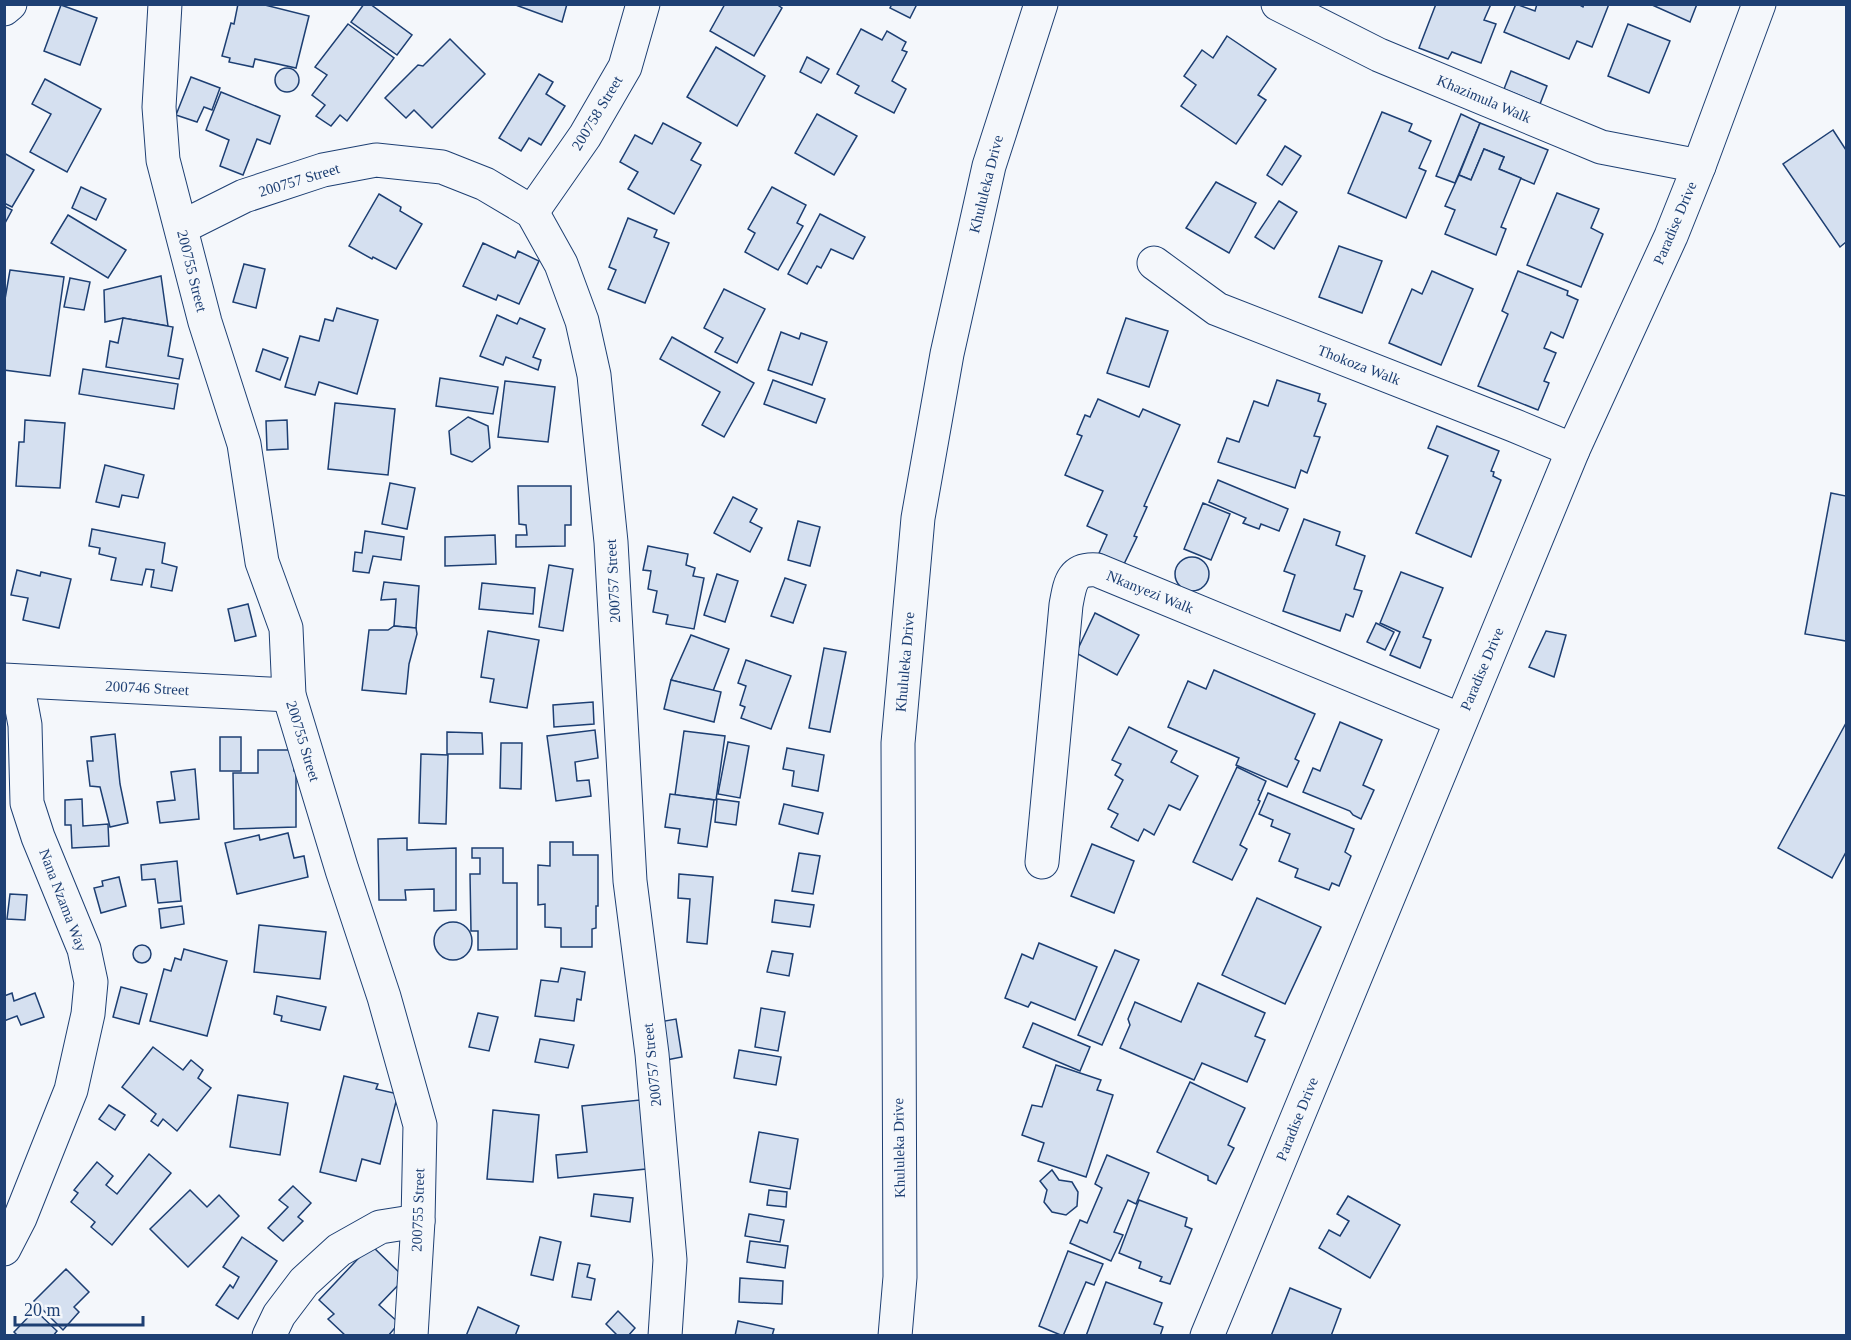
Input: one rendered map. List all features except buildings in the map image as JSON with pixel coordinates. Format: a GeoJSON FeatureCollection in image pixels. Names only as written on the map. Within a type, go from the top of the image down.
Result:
{"type":"FeatureCollection","features":[{"type":"Feature","properties":{"kind":"street"},"geometry":{"type":"LineString","coordinates":[[4,9],[10,4]]}},
{"type":"Feature","properties":{"kind":"street","name":"200755 Street"},"geometry":{"type":"LineString","coordinates":[[165,4],[159,107],[163,160],[205,322],[244,444],[262,562],[286,628],[289,694],[342,870],[384,997],[420,1125],[418,1221],[411,1335]]}},
{"type":"Feature","properties":{"kind":"street","name":"200758 Street"},"geometry":{"type":"LineString","coordinates":[[532,212],[585,136],[626,67],[643,4]]}},
{"type":"Feature","properties":{"kind":"street","name":"Khululeka Drive"},"geometry":{"type":"LineString","coordinates":[[895,1335],[900,1277],[898,743],[918,518],[947,354],[989,166],[1041,4]]}},
{"type":"Feature","properties":{"kind":"street","name":"Khazimula Walk"},"geometry":{"type":"LineString","coordinates":[[1278,4],[1380,56],[1600,147],[1700,166]]}},
{"type":"Feature","properties":{"kind":"street","name":"Paradise Drive"},"geometry":{"type":"LineString","coordinates":[[1207,1335],[1572,450],[1671,236],[1700,166],[1759,4]]}},
{"type":"Feature","properties":{"kind":"street","name":"200757 Street"},"geometry":{"type":"LineString","coordinates":[[182,227],[244,196],[323,170],[376,160],[442,167],[485,184],[532,212],[561,264],[582,321],[594,375],[611,542],[630,881],[652,1054],[670,1260],[666,1335]]}},
{"type":"Feature","properties":{"kind":"street","name":"Thokoza Walk"},"geometry":{"type":"LineString","coordinates":[[1154,263],[1216,309],[1572,450]]}},
{"type":"Feature","properties":{"kind":"street","name":"Nkanyezi Walk"},"geometry":{"type":"LineString","coordinates":[[1042,862],[1066,605],[1070,586],[1076,574],[1084,569],[1097,570],[1461,720]]}},
{"type":"Feature","properties":{"kind":"street","name":"200746 Street"},"geometry":{"type":"LineString","coordinates":[[11,681],[289,694]]}},
{"type":"Feature","properties":{"kind":"street","name":"Nana Nzama Way"},"geometry":{"type":"LineString","coordinates":[[4,1249],[20,1218],[71,1090],[88,1014],[91,982],[84,949],[42,848],[27,803],[25,725],[11,681]]}},
{"type":"Feature","properties":{"kind":"street"},"geometry":{"type":"LineString","coordinates":[[269,1335],[279,1316],[304,1282],[339,1250],[380,1227],[418,1221]]}}]}
